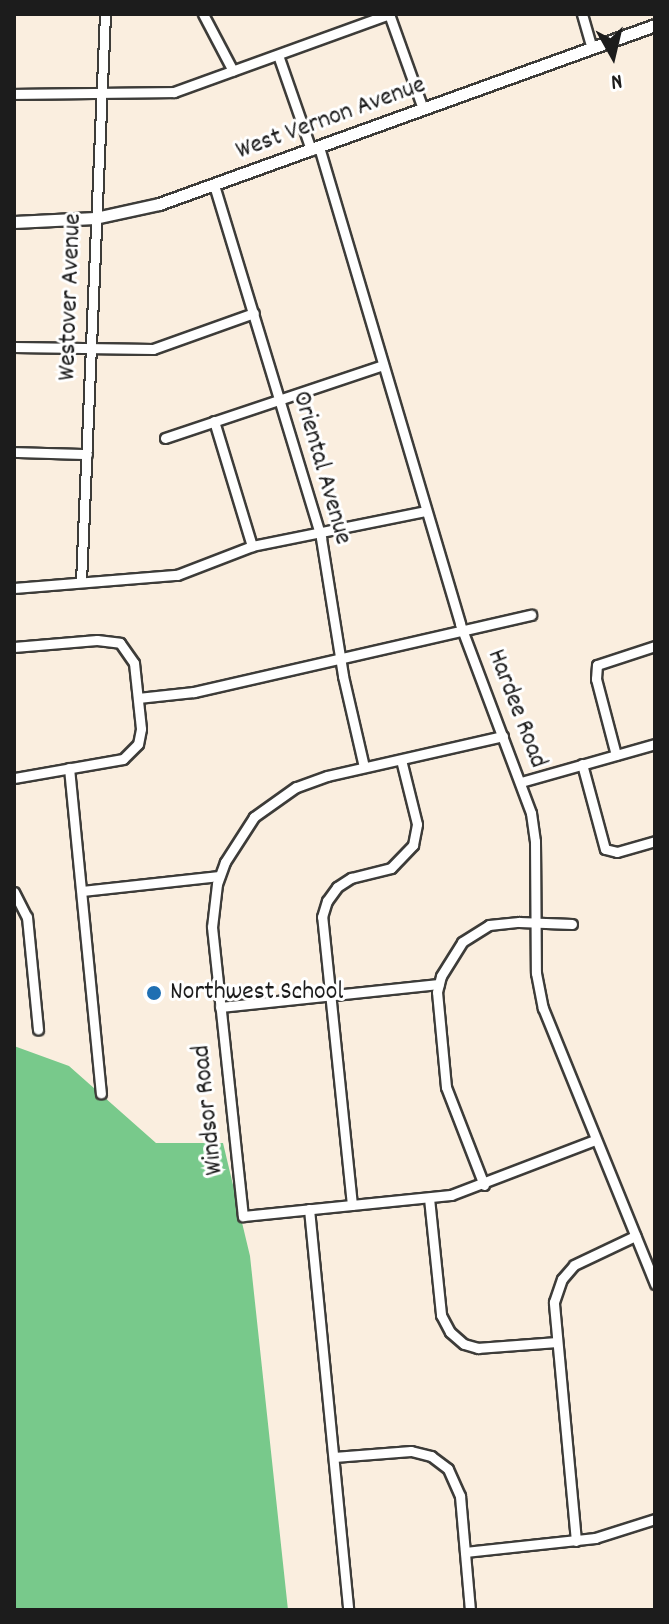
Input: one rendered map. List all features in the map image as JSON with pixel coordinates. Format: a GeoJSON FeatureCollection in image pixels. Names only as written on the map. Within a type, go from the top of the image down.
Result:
{"type":"FeatureCollection","features":[{"type":"Feature","properties":{"kind":"main road","name":"West Vernon Avenue"},"geometry":{"type":"LineString","coordinates":[[14,222],[95,218],[159,204],[655,25]]}},
{"type":"Feature","properties":{"kind":"street","name":"Westover Avenue"},"geometry":{"type":"LineString","coordinates":[[81,582],[105,14]]}},
{"type":"Feature","properties":{"kind":"street"},"geometry":{"type":"LineString","coordinates":[[203,14],[233,71]]}},
{"type":"Feature","properties":{"kind":"street"},"geometry":{"type":"LineString","coordinates":[[582,14],[592,48]]}},
{"type":"Feature","properties":{"kind":"street"},"geometry":{"type":"LineString","coordinates":[[14,94],[174,92],[383,15],[423,109]]}},
{"type":"Feature","properties":{"kind":"street","name":"Hardee Road"},"geometry":{"type":"LineString","coordinates":[[278,55],[315,148],[462,631],[521,782],[534,827],[536,973],[543,1008],[655,1284]]}},
{"type":"Feature","properties":{"kind":"street","name":"Oriental Avenue"},"geometry":{"type":"LineString","coordinates":[[214,185],[319,531],[340,658],[364,767]]}},
{"type":"Feature","properties":{"kind":"street"},"geometry":{"type":"LineString","coordinates":[[14,347],[153,349],[254,313]]}},
{"type":"Feature","properties":{"kind":"street"},"geometry":{"type":"LineString","coordinates":[[165,438],[383,365]]}},
{"type":"Feature","properties":{"kind":"street"},"geometry":{"type":"LineString","coordinates":[[214,421],[252,546]]}},
{"type":"Feature","properties":{"kind":"street"},"geometry":{"type":"LineString","coordinates":[[14,452],[87,454]]}},
{"type":"Feature","properties":{"kind":"street"},"geometry":{"type":"LineString","coordinates":[[14,588],[177,575],[252,546],[425,511]]}},
{"type":"Feature","properties":{"kind":"street"},"geometry":{"type":"LineString","coordinates":[[138,698],[194,692],[531,615]]}},
{"type":"Feature","properties":{"kind":"street"},"geometry":{"type":"LineString","coordinates":[[14,647],[115,641],[132,657],[141,729],[134,750],[123,759],[14,778]]}},
{"type":"Feature","properties":{"kind":"street"},"geometry":{"type":"LineString","coordinates":[[616,755],[596,679],[597,665],[655,646]]}},
{"type":"Feature","properties":{"kind":"street","name":"Windsor Road"},"geometry":{"type":"LineString","coordinates":[[309,1209],[243,1216],[212,927],[219,876],[242,833],[278,798],[314,780],[503,736]]}},
{"type":"Feature","properties":{"kind":"street"},"geometry":{"type":"LineString","coordinates":[[521,782],[655,744]]}},
{"type":"Feature","properties":{"kind":"street"},"geometry":{"type":"LineString","coordinates":[[352,1205],[323,929],[327,901],[343,882],[395,865],[415,840],[417,824],[401,760]]}},
{"type":"Feature","properties":{"kind":"street"},"geometry":{"type":"LineString","coordinates":[[582,764],[605,849],[617,852],[655,841]]}},
{"type":"Feature","properties":{"kind":"street"},"geometry":{"type":"LineString","coordinates":[[69,768],[101,1093]]}},
{"type":"Feature","properties":{"kind":"street"},"geometry":{"type":"LineString","coordinates":[[82,891],[219,876]]}},
{"type":"Feature","properties":{"kind":"street"},"geometry":{"type":"LineString","coordinates":[[14,892],[27,917],[38,1029]]}},
{"type":"Feature","properties":{"kind":"street"},"geometry":{"type":"LineString","coordinates":[[484,1185],[446,1087],[439,984],[454,952],[475,933],[503,922],[572,924]]}},
{"type":"Feature","properties":{"kind":"street"},"geometry":{"type":"LineString","coordinates":[[220,1007],[439,984]]}},
{"type":"Feature","properties":{"kind":"street"},"geometry":{"type":"LineString","coordinates":[[348,1610],[309,1209],[429,1198],[484,1185],[595,1140]]}},
{"type":"Feature","properties":{"kind":"street"},"geometry":{"type":"LineString","coordinates":[[429,1198],[441,1315],[450,1332],[464,1344],[478,1348],[556,1342]]}},
{"type":"Feature","properties":{"kind":"street"},"geometry":{"type":"LineString","coordinates":[[576,1541],[554,1302],[565,1274],[583,1258],[635,1236]]}},
{"type":"Feature","properties":{"kind":"street"},"geometry":{"type":"LineString","coordinates":[[334,1457],[411,1451],[437,1460],[452,1475],[458,1488],[470,1610]]}},
{"type":"Feature","properties":{"kind":"street"},"geometry":{"type":"LineString","coordinates":[[465,1552],[576,1541],[655,1519]]}},
{"type":"Feature","properties":{"kind":"green space"},"geometry":{"type":"Polygon","coordinates":[[[14,1046],[69,1066],[156,1143],[223,1143],[250,1256],[288,1610],[14,1610],[14,1046]]]}},
{"type":"Feature","properties":{"kind":"place","name":"Northwest School"},"geometry":{"type":"Point","coordinates":[154,993]}}]}
